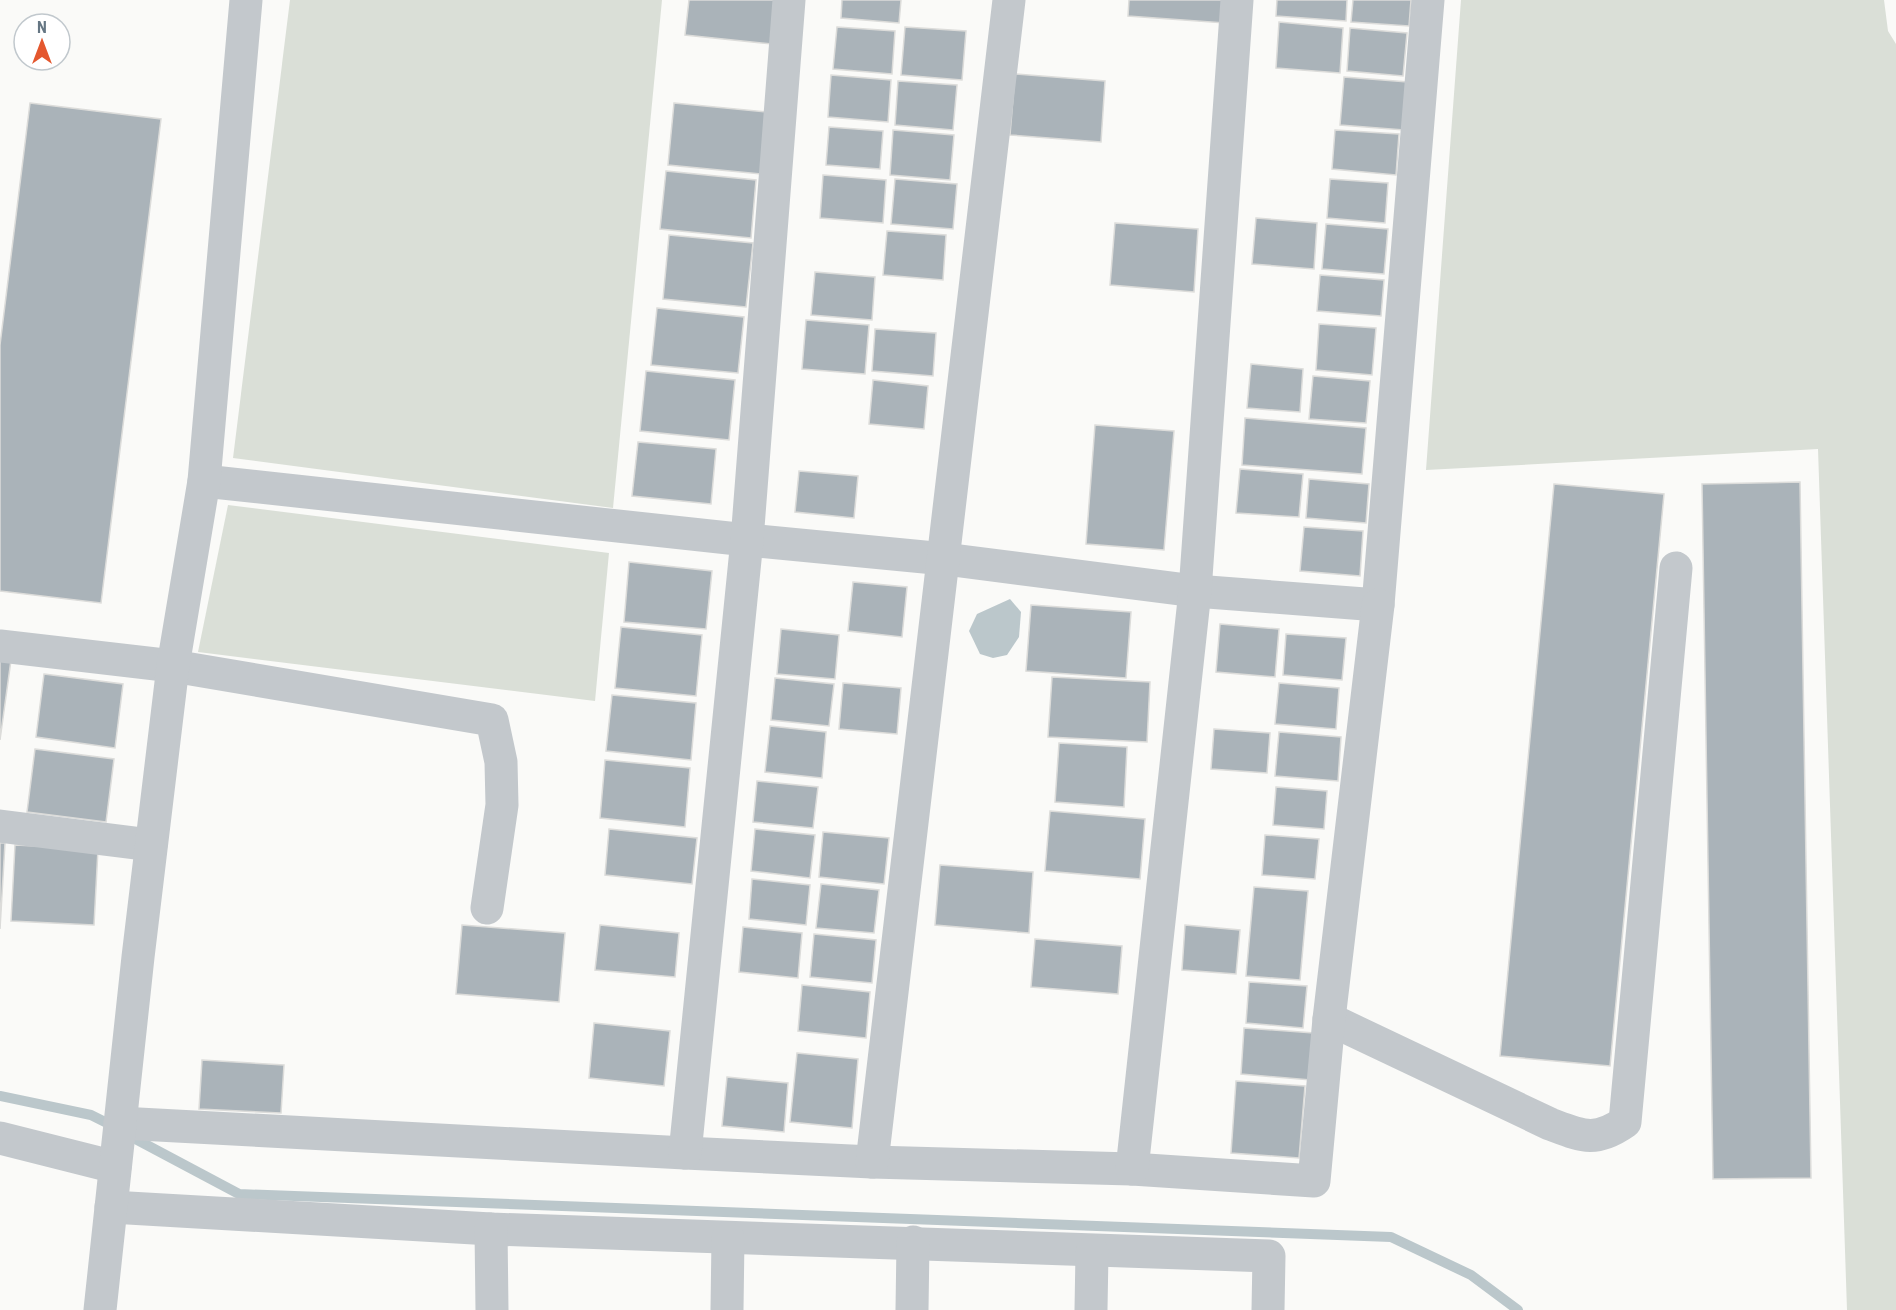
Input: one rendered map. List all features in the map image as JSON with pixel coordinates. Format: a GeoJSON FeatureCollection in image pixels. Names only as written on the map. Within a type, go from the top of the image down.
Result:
{"type":"FeatureCollection","features":[{"type":"Feature","properties":{"kind":"street"},"geometry":{"type":"LineString","coordinates":[[100,1310],[173,666],[204,481],[246,0]]}},
{"type":"Feature","properties":{"kind":"street"},"geometry":{"type":"LineString","coordinates":[[685,1154],[747,540],[789,0]]}},
{"type":"Feature","properties":{"kind":"street"},"geometry":{"type":"LineString","coordinates":[[872,1162],[945,559],[1009,0]]}},
{"type":"Feature","properties":{"kind":"street"},"geometry":{"type":"LineString","coordinates":[[1132,1169],[1196,591],[1237,0]]}},
{"type":"Feature","properties":{"kind":"street"},"geometry":{"type":"LineString","coordinates":[[0,1138],[685,1154],[1132,1169],[1314,1181],[1329,1018],[1378,605],[1428,0]]}},
{"type":"Feature","properties":{"kind":"street"},"geometry":{"type":"LineString","coordinates":[[204,481],[747,540],[945,559],[1196,591],[1378,605]]}},
{"type":"Feature","properties":{"kind":"street"},"geometry":{"type":"LineString","coordinates":[[1329,1018],[1550,1124],[1579,1135],[1607,1135],[1625,1122],[1676,568]]}},
{"type":"Feature","properties":{"kind":"street"},"geometry":{"type":"LineString","coordinates":[[0,646],[173,666],[492,720],[501,762],[502,805],[486,908]]}},
{"type":"Feature","properties":{"kind":"street"},"geometry":{"type":"LineString","coordinates":[[0,826],[151,845]]}},
{"type":"Feature","properties":{"kind":"street"},"geometry":{"type":"LineString","coordinates":[[111,1207],[491,1228],[728,1238],[913,1242],[1092,1252],[1269,1256],[1268,1310]]}},
{"type":"Feature","properties":{"kind":"street"},"geometry":{"type":"LineString","coordinates":[[491,1228],[492,1310]]}},
{"type":"Feature","properties":{"kind":"street"},"geometry":{"type":"LineString","coordinates":[[727,1310],[728,1238]]}},
{"type":"Feature","properties":{"kind":"street"},"geometry":{"type":"LineString","coordinates":[[912,1310],[913,1242]]}},
{"type":"Feature","properties":{"kind":"street"},"geometry":{"type":"LineString","coordinates":[[1091,1310],[1092,1252]]}},
{"type":"Feature","properties":{"kind":"shaded area"},"geometry":{"type":"Polygon","coordinates":[[[290,0],[662,0],[613,508],[233,458],[290,0]]]}},
{"type":"Feature","properties":{"kind":"shaded area"},"geometry":{"type":"Polygon","coordinates":[[[1461,0],[1884,0],[1888,31],[1896,44],[1896,1310],[1847,1310],[1818,449],[1426,470],[1461,0]]]}},
{"type":"Feature","properties":{"kind":"shaded area"},"geometry":{"type":"Polygon","coordinates":[[[228,505],[609,553],[595,701],[198,652],[228,505]]]}},
{"type":"Feature","properties":{"kind":"shaded area"},"geometry":{"type":"Polygon","coordinates":[[[1010,599],[1021,612],[1019,637],[1007,655],[993,658],[980,654],[969,631],[977,614],[1010,599]]]}},
{"type":"Feature","properties":{"kind":"building"},"geometry":{"type":"Polygon","coordinates":[[[689,0],[777,0],[772,44],[685,35],[689,0]]]}},
{"type":"Feature","properties":{"kind":"building"},"geometry":{"type":"Polygon","coordinates":[[[842,0],[901,0],[899,23],[841,18],[842,0]]]}},
{"type":"Feature","properties":{"kind":"building"},"geometry":{"type":"Polygon","coordinates":[[[1129,0],[1226,0],[1225,23],[1128,16],[1129,0]]]}},
{"type":"Feature","properties":{"kind":"building"},"geometry":{"type":"Polygon","coordinates":[[[1277,0],[1347,0],[1346,21],[1276,16],[1277,0]]]}},
{"type":"Feature","properties":{"kind":"building"},"geometry":{"type":"Polygon","coordinates":[[[1353,0],[1411,0],[1409,26],[1351,22],[1353,0]]]}},
{"type":"Feature","properties":{"kind":"building"},"geometry":{"type":"Polygon","coordinates":[[[1279,22],[1343,28],[1340,73],[1276,68],[1279,22]]]}},
{"type":"Feature","properties":{"kind":"building"},"geometry":{"type":"Polygon","coordinates":[[[837,27],[895,31],[892,74],[833,69],[837,27]]]}},
{"type":"Feature","properties":{"kind":"building"},"geometry":{"type":"Polygon","coordinates":[[[905,27],[966,31],[962,80],[901,75],[905,27]]]}},
{"type":"Feature","properties":{"kind":"building"},"geometry":{"type":"Polygon","coordinates":[[[1350,28],[1407,33],[1403,76],[1347,71],[1350,28]]]}},
{"type":"Feature","properties":{"kind":"building"},"geometry":{"type":"Polygon","coordinates":[[[1015,74],[1105,81],[1101,142],[1010,135],[1015,74]]]}},
{"type":"Feature","properties":{"kind":"building"},"geometry":{"type":"Polygon","coordinates":[[[831,75],[891,80],[888,122],[828,117],[831,75]]]}},
{"type":"Feature","properties":{"kind":"building"},"geometry":{"type":"Polygon","coordinates":[[[1344,77],[1408,82],[1404,130],[1340,125],[1344,77]]]}},
{"type":"Feature","properties":{"kind":"building"},"geometry":{"type":"Polygon","coordinates":[[[898,81],[957,85],[953,130],[895,125],[898,81]]]}},
{"type":"Feature","properties":{"kind":"building"},"geometry":{"type":"Polygon","coordinates":[[[30,103],[161,119],[101,603],[0,591],[0,345],[30,103]]]}},
{"type":"Feature","properties":{"kind":"building"},"geometry":{"type":"Polygon","coordinates":[[[674,103],[767,112],[761,174],[668,165],[674,103]]]}},
{"type":"Feature","properties":{"kind":"building"},"geometry":{"type":"Polygon","coordinates":[[[829,127],[883,131],[880,169],[826,165],[829,127]]]}},
{"type":"Feature","properties":{"kind":"building"},"geometry":{"type":"Polygon","coordinates":[[[893,130],[954,135],[950,180],[890,175],[893,130]]]}},
{"type":"Feature","properties":{"kind":"building"},"geometry":{"type":"Polygon","coordinates":[[[1335,130],[1399,134],[1396,175],[1332,169],[1335,130]]]}},
{"type":"Feature","properties":{"kind":"building"},"geometry":{"type":"Polygon","coordinates":[[[666,171],[756,180],[751,238],[660,229],[666,171]]]}},
{"type":"Feature","properties":{"kind":"building"},"geometry":{"type":"Polygon","coordinates":[[[823,175],[886,180],[883,223],[820,218],[823,175]]]}},
{"type":"Feature","properties":{"kind":"building"},"geometry":{"type":"Polygon","coordinates":[[[895,179],[957,184],[953,229],[891,224],[895,179]]]}},
{"type":"Feature","properties":{"kind":"building"},"geometry":{"type":"Polygon","coordinates":[[[1330,179],[1388,183],[1385,223],[1327,218],[1330,179]]]}},
{"type":"Feature","properties":{"kind":"building"},"geometry":{"type":"Polygon","coordinates":[[[1256,218],[1317,223],[1314,269],[1252,264],[1256,218]]]}},
{"type":"Feature","properties":{"kind":"building"},"geometry":{"type":"Polygon","coordinates":[[[1115,223],[1198,229],[1194,292],[1110,285],[1115,223]]]}},
{"type":"Feature","properties":{"kind":"building"},"geometry":{"type":"Polygon","coordinates":[[[1326,224],[1388,229],[1384,274],[1322,269],[1326,224]]]}},
{"type":"Feature","properties":{"kind":"building"},"geometry":{"type":"Polygon","coordinates":[[[887,231],[946,235],[943,280],[883,275],[887,231]]]}},
{"type":"Feature","properties":{"kind":"building"},"geometry":{"type":"Polygon","coordinates":[[[669,235],[753,243],[746,307],[663,299],[669,235]]]}},
{"type":"Feature","properties":{"kind":"building"},"geometry":{"type":"Polygon","coordinates":[[[815,272],[875,277],[872,320],[811,315],[815,272]]]}},
{"type":"Feature","properties":{"kind":"building"},"geometry":{"type":"Polygon","coordinates":[[[1320,275],[1384,280],[1381,316],[1317,311],[1320,275]]]}},
{"type":"Feature","properties":{"kind":"building"},"geometry":{"type":"Polygon","coordinates":[[[657,308],[744,317],[738,373],[651,365],[657,308]]]}},
{"type":"Feature","properties":{"kind":"building"},"geometry":{"type":"Polygon","coordinates":[[[806,320],[869,325],[865,374],[802,369],[806,320]]]}},
{"type":"Feature","properties":{"kind":"building"},"geometry":{"type":"Polygon","coordinates":[[[1319,324],[1376,328],[1372,375],[1316,370],[1319,324]]]}},
{"type":"Feature","properties":{"kind":"building"},"geometry":{"type":"Polygon","coordinates":[[[875,329],[936,333],[933,376],[872,371],[875,329]]]}},
{"type":"Feature","properties":{"kind":"building"},"geometry":{"type":"Polygon","coordinates":[[[1251,364],[1303,369],[1300,412],[1247,408],[1251,364]]]}},
{"type":"Feature","properties":{"kind":"building"},"geometry":{"type":"Polygon","coordinates":[[[646,371],[735,380],[729,440],[640,431],[646,371]]]}},
{"type":"Feature","properties":{"kind":"building"},"geometry":{"type":"Polygon","coordinates":[[[1313,376],[1370,381],[1366,423],[1309,419],[1313,376]]]}},
{"type":"Feature","properties":{"kind":"building"},"geometry":{"type":"Polygon","coordinates":[[[873,380],[928,386],[924,429],[869,424],[873,380]]]}},
{"type":"Feature","properties":{"kind":"building"},"geometry":{"type":"Polygon","coordinates":[[[1245,418],[1366,428],[1362,474],[1242,465],[1245,418]]]}},
{"type":"Feature","properties":{"kind":"building"},"geometry":{"type":"Polygon","coordinates":[[[1095,425],[1174,431],[1164,550],[1086,544],[1095,425]]]}},
{"type":"Feature","properties":{"kind":"building"},"geometry":{"type":"Polygon","coordinates":[[[638,442],[716,449],[711,504],[632,496],[638,442]]]}},
{"type":"Feature","properties":{"kind":"building"},"geometry":{"type":"Polygon","coordinates":[[[1240,469],[1303,474],[1299,517],[1236,513],[1240,469]]]}},
{"type":"Feature","properties":{"kind":"building"},"geometry":{"type":"Polygon","coordinates":[[[799,471],[858,476],[854,518],[795,512],[799,471]]]}},
{"type":"Feature","properties":{"kind":"building"},"geometry":{"type":"Polygon","coordinates":[[[1309,479],[1369,484],[1366,523],[1306,518],[1309,479]]]}},
{"type":"Feature","properties":{"kind":"building"},"geometry":{"type":"Polygon","coordinates":[[[1800,482],[1811,1178],[1713,1179],[1702,484],[1800,482]]]}},
{"type":"Feature","properties":{"kind":"building"},"geometry":{"type":"Polygon","coordinates":[[[1554,484],[1664,494],[1610,1066],[1500,1056],[1554,484]]]}},
{"type":"Feature","properties":{"kind":"building"},"geometry":{"type":"Polygon","coordinates":[[[1304,527],[1363,531],[1360,576],[1300,571],[1304,527]]]}},
{"type":"Feature","properties":{"kind":"building"},"geometry":{"type":"Polygon","coordinates":[[[629,562],[712,571],[706,629],[624,622],[629,562]]]}},
{"type":"Feature","properties":{"kind":"building"},"geometry":{"type":"Polygon","coordinates":[[[853,582],[907,587],[902,637],[848,631],[853,582]]]}},
{"type":"Feature","properties":{"kind":"building"},"geometry":{"type":"Polygon","coordinates":[[[1031,605],[1131,612],[1126,678],[1026,671],[1031,605]]]}},
{"type":"Feature","properties":{"kind":"building"},"geometry":{"type":"Polygon","coordinates":[[[1220,624],[1279,629],[1275,677],[1216,672],[1220,624]]]}},
{"type":"Feature","properties":{"kind":"building"},"geometry":{"type":"Polygon","coordinates":[[[621,627],[702,635],[696,696],[615,688],[621,627]]]}},
{"type":"Feature","properties":{"kind":"building"},"geometry":{"type":"Polygon","coordinates":[[[781,629],[839,635],[835,679],[777,674],[781,629]]]}},
{"type":"Feature","properties":{"kind":"building"},"geometry":{"type":"Polygon","coordinates":[[[1286,634],[1346,638],[1342,680],[1283,675],[1286,634]]]}},
{"type":"Feature","properties":{"kind":"building"},"geometry":{"type":"Polygon","coordinates":[[[0,658],[11,660],[0,740],[0,658]]]}},
{"type":"Feature","properties":{"kind":"building"},"geometry":{"type":"Polygon","coordinates":[[[44,674],[123,684],[115,748],[36,737],[44,674]]]}},
{"type":"Feature","properties":{"kind":"building"},"geometry":{"type":"Polygon","coordinates":[[[1052,677],[1150,682],[1147,742],[1048,737],[1052,677]]]}},
{"type":"Feature","properties":{"kind":"building"},"geometry":{"type":"Polygon","coordinates":[[[775,678],[834,684],[829,726],[771,720],[775,678]]]}},
{"type":"Feature","properties":{"kind":"building"},"geometry":{"type":"Polygon","coordinates":[[[843,683],[901,688],[897,734],[839,729],[843,683]]]}},
{"type":"Feature","properties":{"kind":"building"},"geometry":{"type":"Polygon","coordinates":[[[1279,683],[1339,688],[1336,729],[1275,724],[1279,683]]]}},
{"type":"Feature","properties":{"kind":"building"},"geometry":{"type":"Polygon","coordinates":[[[612,695],[696,703],[691,760],[606,751],[612,695]]]}},
{"type":"Feature","properties":{"kind":"building"},"geometry":{"type":"Polygon","coordinates":[[[770,726],[826,732],[822,778],[765,772],[770,726]]]}},
{"type":"Feature","properties":{"kind":"building"},"geometry":{"type":"Polygon","coordinates":[[[1214,729],[1270,733],[1267,773],[1211,769],[1214,729]]]}},
{"type":"Feature","properties":{"kind":"building"},"geometry":{"type":"Polygon","coordinates":[[[1279,732],[1341,737],[1338,781],[1275,776],[1279,732]]]}},
{"type":"Feature","properties":{"kind":"building"},"geometry":{"type":"Polygon","coordinates":[[[1059,743],[1127,747],[1124,807],[1055,802],[1059,743]]]}},
{"type":"Feature","properties":{"kind":"building"},"geometry":{"type":"Polygon","coordinates":[[[35,749],[114,759],[106,822],[27,812],[35,749]]]}},
{"type":"Feature","properties":{"kind":"building"},"geometry":{"type":"Polygon","coordinates":[[[605,760],[690,768],[685,827],[600,818],[605,760]]]}},
{"type":"Feature","properties":{"kind":"building"},"geometry":{"type":"Polygon","coordinates":[[[757,781],[818,787],[813,828],[753,822],[757,781]]]}},
{"type":"Feature","properties":{"kind":"building"},"geometry":{"type":"Polygon","coordinates":[[[1276,787],[1327,791],[1324,829],[1273,825],[1276,787]]]}},
{"type":"Feature","properties":{"kind":"building"},"geometry":{"type":"Polygon","coordinates":[[[1050,811],[1145,819],[1140,879],[1045,871],[1050,811]]]}},
{"type":"Feature","properties":{"kind":"building"},"geometry":{"type":"Polygon","coordinates":[[[609,829],[697,838],[692,884],[605,875],[609,829]]]}},
{"type":"Feature","properties":{"kind":"building"},"geometry":{"type":"Polygon","coordinates":[[[755,829],[815,835],[810,878],[751,871],[755,829]]]}},
{"type":"Feature","properties":{"kind":"building"},"geometry":{"type":"Polygon","coordinates":[[[823,832],[889,838],[884,884],[819,877],[823,832]]]}},
{"type":"Feature","properties":{"kind":"building"},"geometry":{"type":"Polygon","coordinates":[[[1265,835],[1319,839],[1315,879],[1262,875],[1265,835]]]}},
{"type":"Feature","properties":{"kind":"building"},"geometry":{"type":"Polygon","coordinates":[[[0,843],[5,843],[0,929],[0,843]]]}},
{"type":"Feature","properties":{"kind":"building"},"geometry":{"type":"Polygon","coordinates":[[[15,845],[98,849],[94,925],[11,921],[15,845]]]}},
{"type":"Feature","properties":{"kind":"building"},"geometry":{"type":"Polygon","coordinates":[[[940,865],[1033,872],[1029,933],[935,925],[940,865]]]}},
{"type":"Feature","properties":{"kind":"building"},"geometry":{"type":"Polygon","coordinates":[[[752,879],[810,885],[806,925],[749,919],[752,879]]]}},
{"type":"Feature","properties":{"kind":"building"},"geometry":{"type":"Polygon","coordinates":[[[821,884],[879,890],[874,933],[816,928],[821,884]]]}},
{"type":"Feature","properties":{"kind":"building"},"geometry":{"type":"Polygon","coordinates":[[[1254,887],[1308,891],[1300,980],[1246,976],[1254,887]]]}},
{"type":"Feature","properties":{"kind":"building"},"geometry":{"type":"Polygon","coordinates":[[[462,925],[565,933],[559,1002],[456,994],[462,925]]]}},
{"type":"Feature","properties":{"kind":"building"},"geometry":{"type":"Polygon","coordinates":[[[600,925],[679,933],[675,977],[595,970],[600,925]]]}},
{"type":"Feature","properties":{"kind":"building"},"geometry":{"type":"Polygon","coordinates":[[[1185,925],[1240,930],[1236,974],[1182,970],[1185,925]]]}},
{"type":"Feature","properties":{"kind":"building"},"geometry":{"type":"Polygon","coordinates":[[[743,927],[802,933],[798,978],[739,972],[743,927]]]}},
{"type":"Feature","properties":{"kind":"building"},"geometry":{"type":"Polygon","coordinates":[[[814,934],[876,940],[872,983],[810,977],[814,934]]]}},
{"type":"Feature","properties":{"kind":"building"},"geometry":{"type":"Polygon","coordinates":[[[1035,939],[1122,946],[1118,994],[1031,987],[1035,939]]]}},
{"type":"Feature","properties":{"kind":"building"},"geometry":{"type":"Polygon","coordinates":[[[1249,982],[1307,986],[1303,1028],[1246,1023],[1249,982]]]}},
{"type":"Feature","properties":{"kind":"building"},"geometry":{"type":"Polygon","coordinates":[[[802,985],[870,992],[866,1038],[798,1031],[802,985]]]}},
{"type":"Feature","properties":{"kind":"building"},"geometry":{"type":"Polygon","coordinates":[[[594,1023],[670,1031],[664,1086],[589,1078],[594,1023]]]}},
{"type":"Feature","properties":{"kind":"building"},"geometry":{"type":"Polygon","coordinates":[[[1244,1028],[1314,1033],[1311,1080],[1241,1074],[1244,1028]]]}},
{"type":"Feature","properties":{"kind":"building"},"geometry":{"type":"Polygon","coordinates":[[[797,1053],[858,1059],[852,1128],[790,1122],[797,1053]]]}},
{"type":"Feature","properties":{"kind":"building"},"geometry":{"type":"Polygon","coordinates":[[[202,1060],[284,1065],[281,1113],[199,1109],[202,1060]]]}},
{"type":"Feature","properties":{"kind":"building"},"geometry":{"type":"Polygon","coordinates":[[[727,1077],[788,1083],[784,1132],[722,1126],[727,1077]]]}},
{"type":"Feature","properties":{"kind":"building"},"geometry":{"type":"Polygon","coordinates":[[[1236,1081],[1305,1086],[1299,1158],[1231,1153],[1236,1081]]]}},
{"type":"Feature","properties":{"kind":"waterway"},"geometry":{"type":"LineString","coordinates":[[0,1096],[91,1115],[115,1127]]}},
{"type":"Feature","properties":{"kind":"waterway"},"geometry":{"type":"LineString","coordinates":[[128,1135],[239,1194],[1391,1237],[1471,1275],[1518,1310]]}}]}
